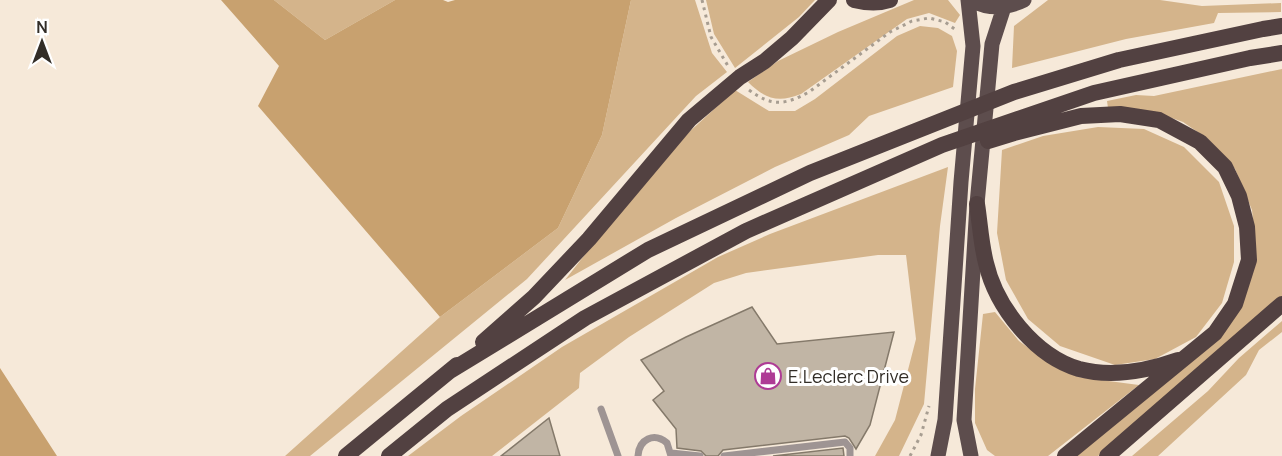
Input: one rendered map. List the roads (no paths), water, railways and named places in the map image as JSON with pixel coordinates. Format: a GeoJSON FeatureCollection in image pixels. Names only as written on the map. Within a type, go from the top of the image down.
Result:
{"type":"FeatureCollection","features":[{"type":"Feature","properties":{"kind":"highway"},"geometry":{"type":"LineString","coordinates":[[346,456],[450,371],[542,288],[589,238],[690,120],[740,77],[765,61],[792,38],[829,0]]}},
{"type":"Feature","properties":{"kind":"highway"},"geometry":{"type":"LineString","coordinates":[[854,0],[866,3],[890,0]]}},
{"type":"Feature","properties":{"kind":"highway"},"geometry":{"type":"LineString","coordinates":[[450,371],[648,250],[810,173],[1014,92],[1119,60],[1282,26]]}},
{"type":"Feature","properties":{"kind":"highway"},"geometry":{"type":"LineString","coordinates":[[389,456],[447,409],[585,318],[746,231],[942,145],[1094,93],[1282,53]]}},
{"type":"Feature","properties":{"kind":"highway"},"geometry":{"type":"LineString","coordinates":[[833,192],[1014,133],[1081,116],[1120,114],[1159,120],[1200,142],[1225,167],[1239,196],[1247,228],[1249,260],[1235,304],[1215,333],[1065,456]]}},
{"type":"Feature","properties":{"kind":"highway"},"geometry":{"type":"LineString","coordinates":[[977,204],[986,264],[1000,301],[1025,334],[1052,356],[1079,369],[1114,373],[1147,371],[1188,357]]}},
{"type":"Feature","properties":{"kind":"highway"},"geometry":{"type":"LineString","coordinates":[[1107,456],[1282,304]]}},
{"type":"Feature","properties":{"kind":"main road"},"geometry":{"type":"LineString","coordinates":[[938,456],[945,420],[961,182],[973,46],[969,0],[991,7],[1004,7],[1024,0]]}},
{"type":"Feature","properties":{"kind":"main road"},"geometry":{"type":"LineString","coordinates":[[971,456],[964,420],[977,204],[992,44],[1004,7]]}},
{"type":"Feature","properties":{"kind":"lane"},"geometry":{"type":"LineString","coordinates":[[601,409],[618,456]]}},
{"type":"Feature","properties":{"kind":"lane"},"geometry":{"type":"LineString","coordinates":[[638,456],[639,447],[652,437],[663,440],[670,448],[671,455],[700,456]]}},
{"type":"Feature","properties":{"kind":"lane"},"geometry":{"type":"LineString","coordinates":[[724,456],[844,442],[850,448],[850,456]]}},
{"type":"Feature","properties":{"kind":"place","name":"E.Leclerc Drive"},"geometry":{"type":"Point","coordinates":[768,376]}}]}
